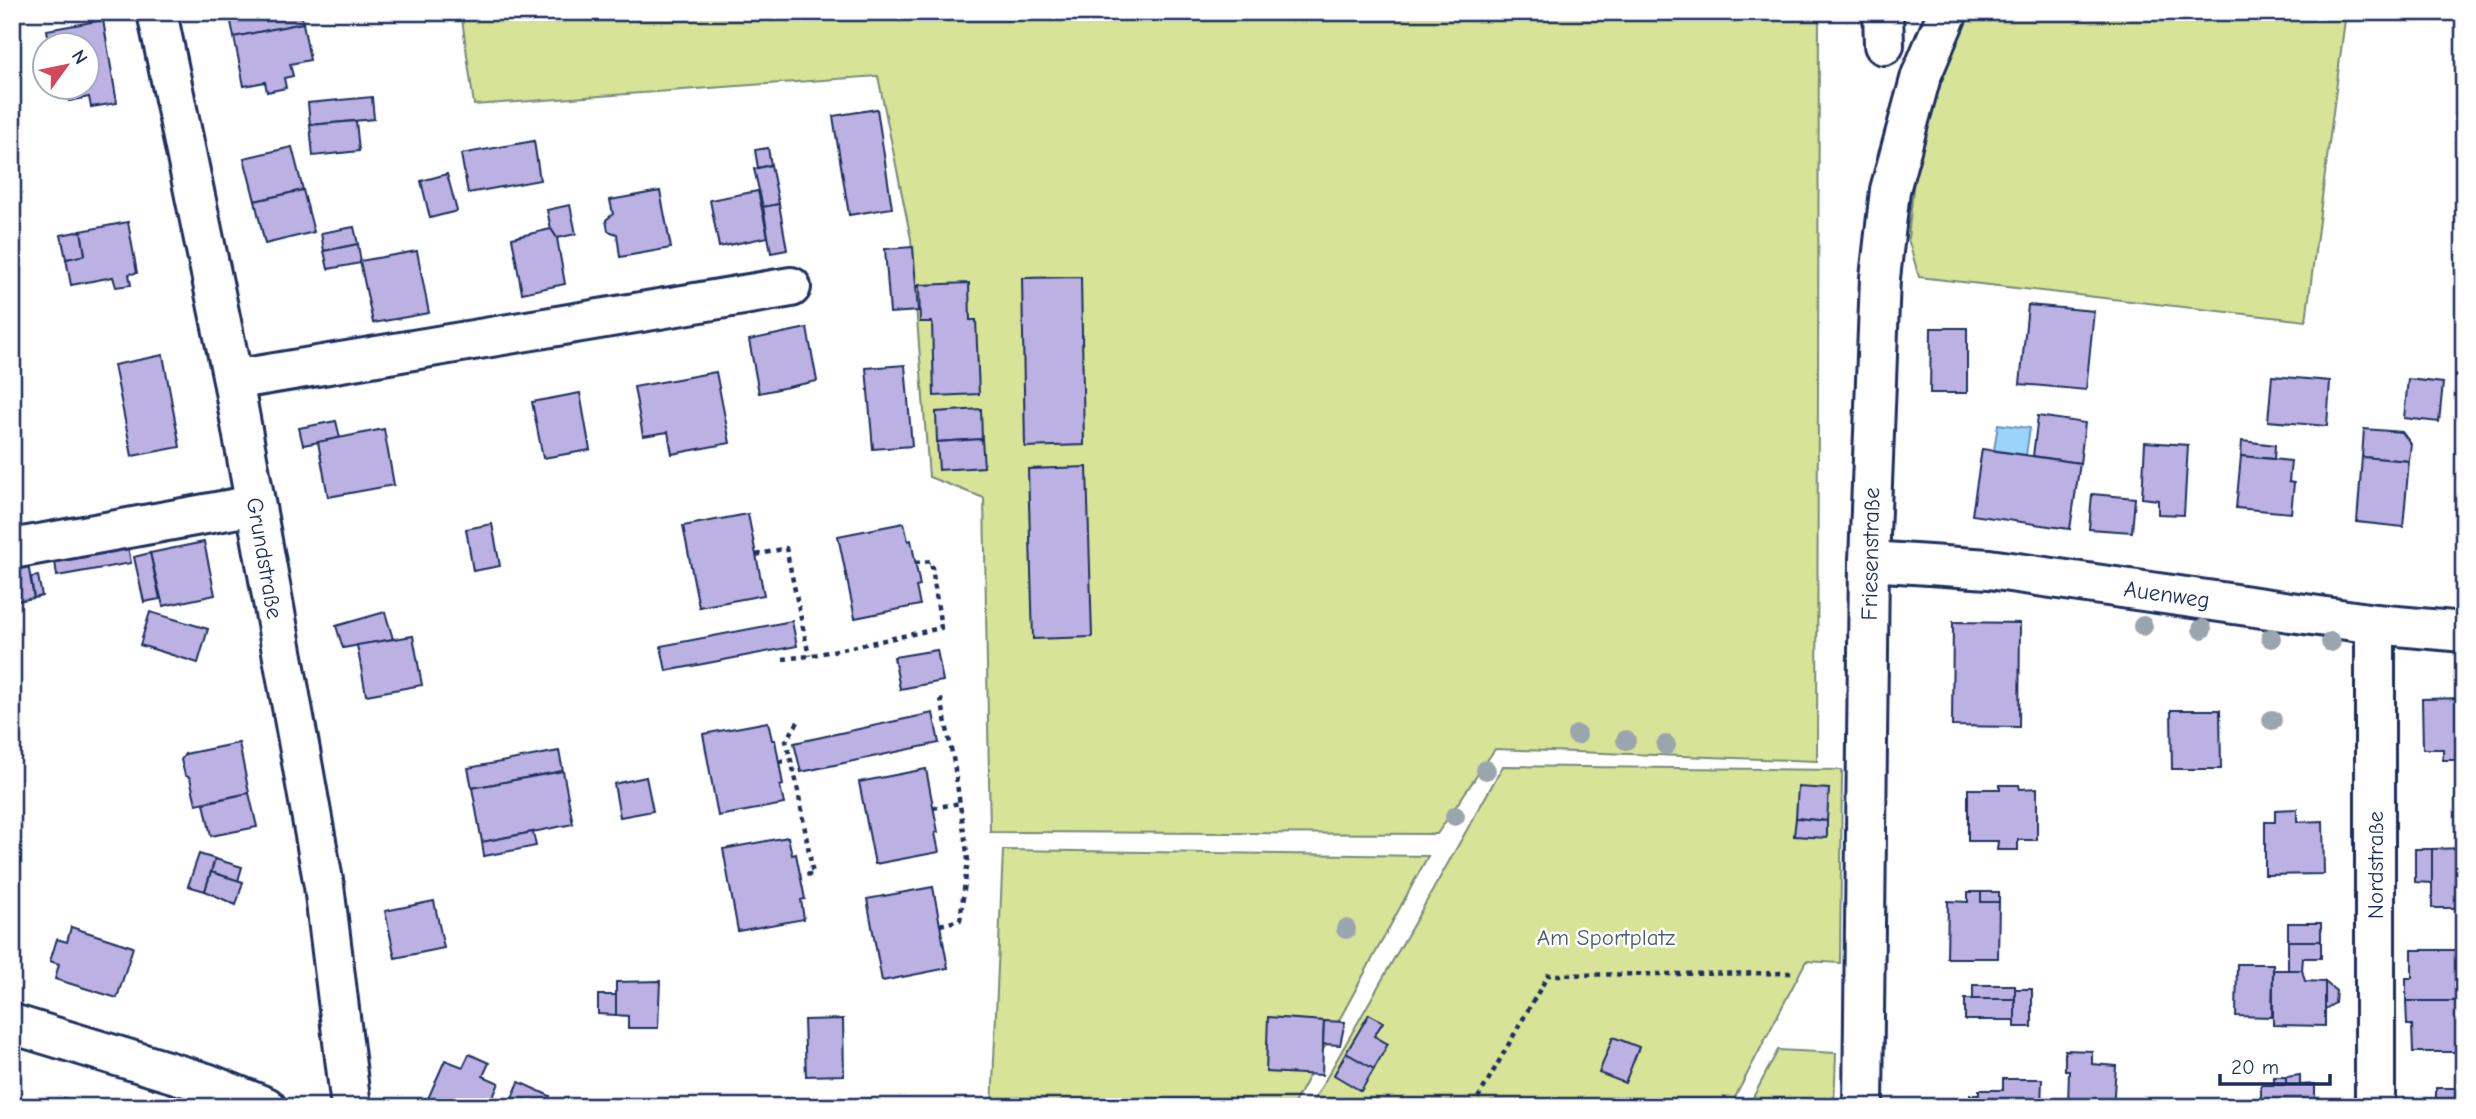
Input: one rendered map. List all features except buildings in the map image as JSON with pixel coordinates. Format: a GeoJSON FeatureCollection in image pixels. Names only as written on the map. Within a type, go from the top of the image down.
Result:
{"type":"FeatureCollection","features":[{"type":"Feature","properties":{"kind":"street","name":"Grundstraße"},"geometry":{"type":"LineString","coordinates":[[157,12],[233,380],[324,886],[351,1107]]}},
{"type":"Feature","properties":{"kind":"street","name":"Friesenstraße"},"geometry":{"type":"LineString","coordinates":[[1863,1107],[1870,561],[1880,278],[1891,190],[1921,76],[1948,12]]}},
{"type":"Feature","properties":{"kind":"street"},"geometry":{"type":"LineString","coordinates":[[233,380],[791,287]]}},
{"type":"Feature","properties":{"kind":"street"},"geometry":{"type":"LineString","coordinates":[[12,549],[255,505]]}},
{"type":"Feature","properties":{"kind":"street","name":"Auenweg"},"geometry":{"type":"LineString","coordinates":[[1870,561],[1990,569],[2375,624],[2464,632]]}},
{"type":"Feature","properties":{"kind":"street","name":"Nordstraße"},"geometry":{"type":"LineString","coordinates":[[2375,624],[2375,1107]]}},
{"type":"Feature","properties":{"kind":"street"},"geometry":{"type":"LineString","coordinates":[[12,1024],[206,1083],[266,1107]]}},
{"type":"Feature","properties":{"kind":"path"},"geometry":{"type":"LineString","coordinates":[[756,555],[786,548],[809,656]]}},
{"type":"Feature","properties":{"kind":"path"},"geometry":{"type":"LineString","coordinates":[[783,659],[942,628],[931,561],[916,564]]}},
{"type":"Feature","properties":{"kind":"path"},"geometry":{"type":"LineString","coordinates":[[940,694],[968,860],[960,920],[940,925]]}},
{"type":"Feature","properties":{"kind":"path"},"geometry":{"type":"LineString","coordinates":[[798,722],[786,741],[813,874],[800,875]]}},
{"type":"Feature","properties":{"kind":"path"},"geometry":{"type":"LineString","coordinates":[[779,762],[790,760]]}},
{"type":"Feature","properties":{"kind":"path"},"geometry":{"type":"LineString","coordinates":[[933,808],[960,803]]}},
{"type":"Feature","properties":{"kind":"path"},"geometry":{"type":"LineString","coordinates":[[1473,1107],[1548,975],[1792,973]]}},
{"type":"Feature","properties":{"kind":"green space"},"geometry":{"type":"Polygon","coordinates":[[[461,12],[1819,12],[1817,761],[1495,749],[1437,834],[990,832],[984,498],[929,477],[911,239],[878,76],[474,105],[461,12]]]}},
{"type":"Feature","properties":{"kind":"green space"},"geometry":{"type":"Polygon","coordinates":[[[1971,12],[2346,12],[2306,321],[1919,277],[1908,239],[1918,138],[1942,58],[1971,12]]]}},
{"type":"Feature","properties":{"kind":"green space","name":"Am Sportplatz"},"geometry":{"type":"Polygon","coordinates":[[[1503,766],[1842,770],[1840,963],[1806,961],[1730,1107],[1310,1107],[1503,766]]]}},
{"type":"Feature","properties":{"kind":"green space"},"geometry":{"type":"Polygon","coordinates":[[[1003,850],[1428,856],[1292,1107],[992,1107],[1003,850]]]}},
{"type":"Feature","properties":{"kind":"green space"},"geometry":{"type":"Polygon","coordinates":[[[1778,1050],[1836,1053],[1834,1107],[1748,1107],[1778,1050]]]}},
{"type":"Feature","properties":{"kind":"water"},"geometry":{"type":"Polygon","coordinates":[[[1998,424],[2030,428],[2026,455],[1994,450],[1998,424]]]}}]}
